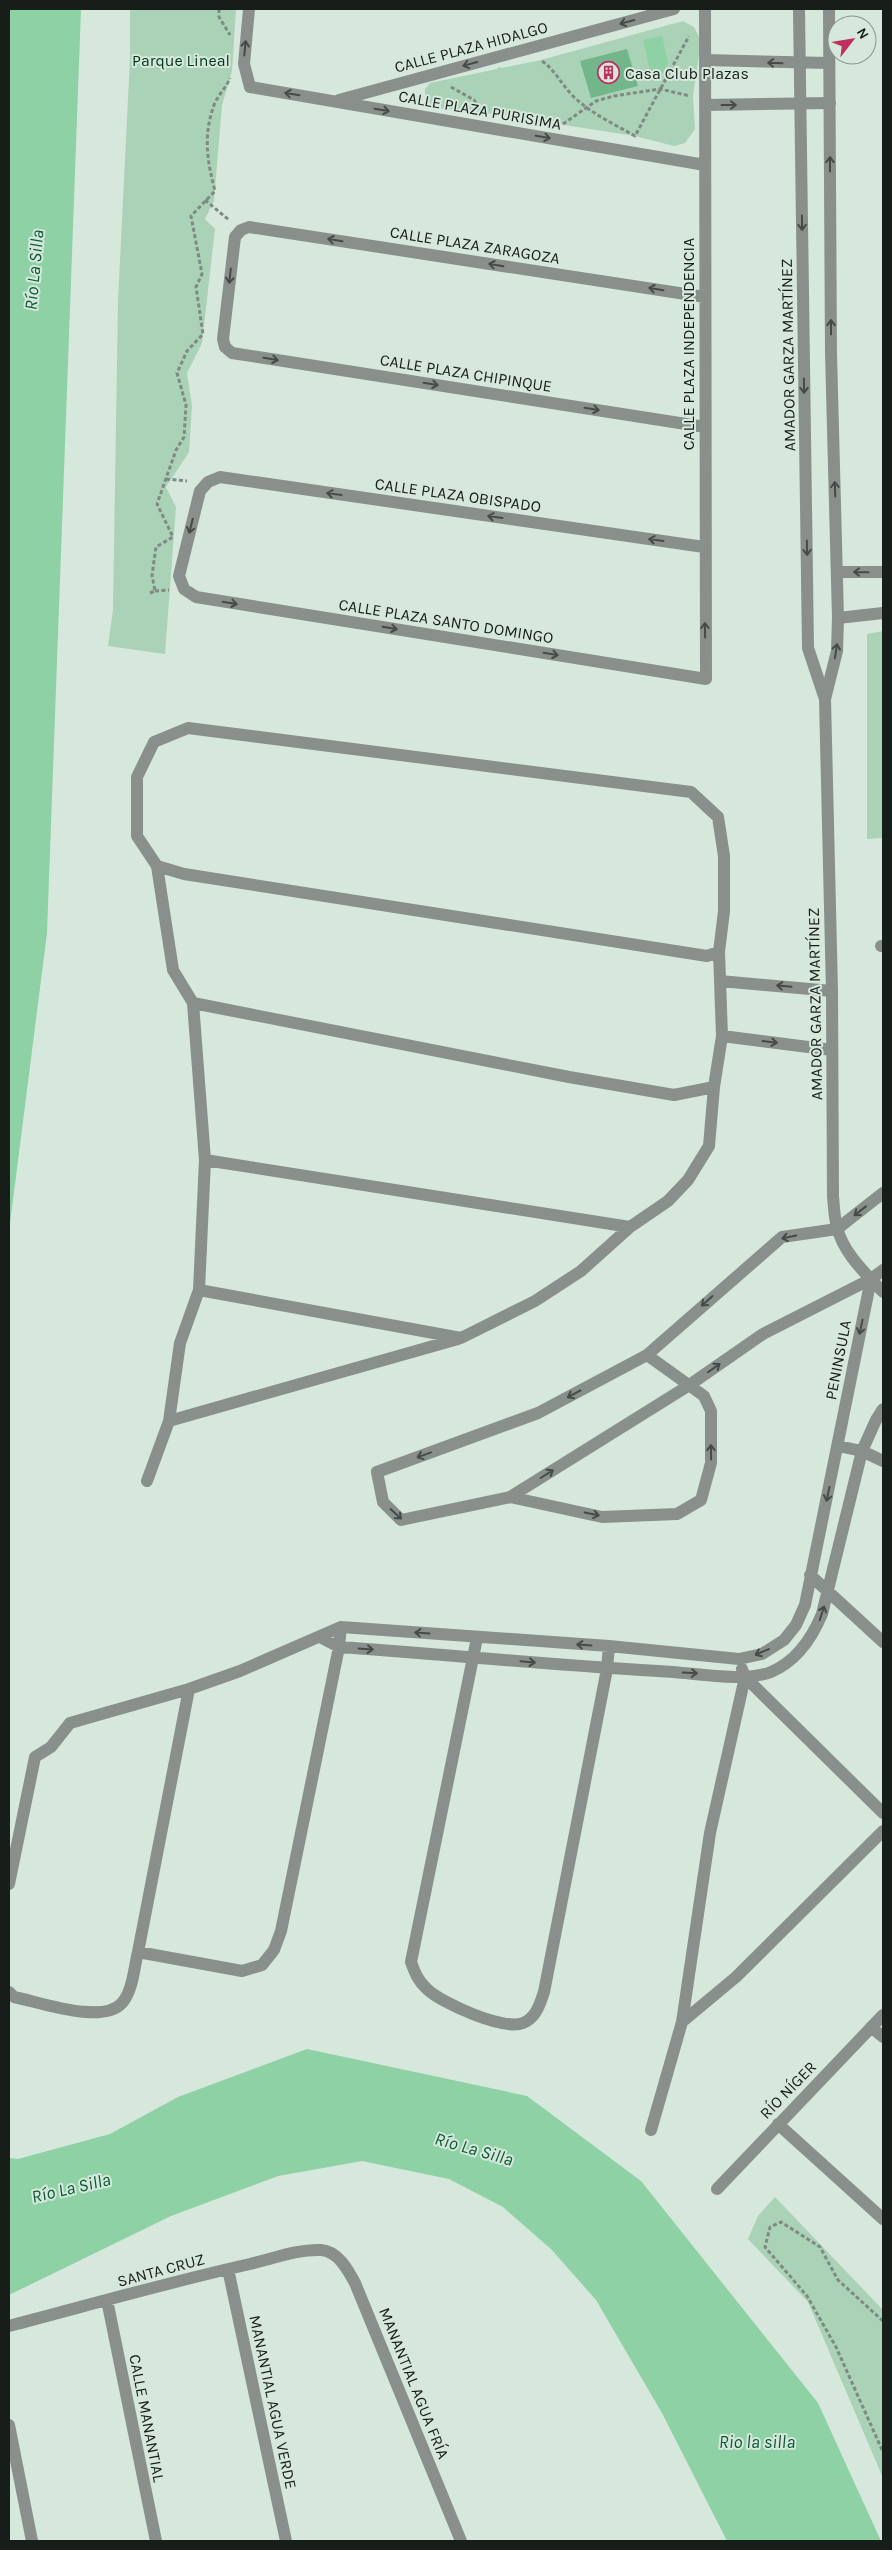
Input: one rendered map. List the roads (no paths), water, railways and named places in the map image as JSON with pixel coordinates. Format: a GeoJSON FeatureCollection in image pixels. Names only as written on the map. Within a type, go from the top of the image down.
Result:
{"type":"FeatureCollection","features":[{"type":"Feature","properties":{"kind":"street","name":"CALLE PLAZA PURISIMA"},"geometry":{"type":"LineString","coordinates":[[249,9],[244,64],[250,87],[705,165]]}},
{"type":"Feature","properties":{"kind":"street","name":"CALLE PLAZA HIDALGO"},"geometry":{"type":"LineString","coordinates":[[334,101],[674,9]]}},
{"type":"Feature","properties":{"kind":"street","name":"CALLE PLAZA INDEPENDENCIA"},"geometry":{"type":"LineString","coordinates":[[705,9],[705,60],[699,105],[705,165],[704,547],[706,679]]}},
{"type":"Feature","properties":{"kind":"street","name":"AMADOR GARZA MARTÍNEZ"},"geometry":{"type":"LineString","coordinates":[[798,9],[808,648],[825,699]]}},
{"type":"Feature","properties":{"kind":"street"},"geometry":{"type":"LineString","coordinates":[[705,60],[827,63]]}},
{"type":"Feature","properties":{"kind":"street","name":"AMADOR GARZA MARTÍNEZ"},"geometry":{"type":"LineString","coordinates":[[829,65],[830,352],[838,572],[837,650],[825,699],[832,991],[833,1196],[837,1229],[847,1249],[883,1292]]}},
{"type":"Feature","properties":{"kind":"street"},"geometry":{"type":"LineString","coordinates":[[699,105],[800,105],[830,103]]}},
{"type":"Feature","properties":{"kind":"street","name":"CALLE PLAZA ZARAGOZA"},"geometry":{"type":"LineString","coordinates":[[225,347],[223,339],[235,237],[241,230],[249,227],[705,297]]}},
{"type":"Feature","properties":{"kind":"street","name":"CALLE PLAZA CHIPINQUE"},"geometry":{"type":"LineString","coordinates":[[225,347],[232,353],[705,427]]}},
{"type":"Feature","properties":{"kind":"street","name":"CALLE PLAZA OBISPADO"},"geometry":{"type":"LineString","coordinates":[[184,589],[179,576],[200,491],[208,482],[220,477],[704,547]]}},
{"type":"Feature","properties":{"kind":"street"},"geometry":{"type":"LineString","coordinates":[[838,572],[883,572]]}},
{"type":"Feature","properties":{"kind":"street","name":"CALLE PLAZA SANTO DOMINGO"},"geometry":{"type":"LineString","coordinates":[[184,589],[196,597],[706,679]]}},
{"type":"Feature","properties":{"kind":"street"},"geometry":{"type":"LineString","coordinates":[[838,618],[883,613]]}},
{"type":"Feature","properties":{"kind":"street"},"geometry":{"type":"LineString","coordinates":[[147,1481],[170,1421],[180,1343],[199,1290],[206,1160],[193,1003],[173,970],[157,866],[137,836],[137,778],[154,742],[188,728],[691,792],[718,817],[724,856],[724,911],[719,952],[722,1036],[714,1087],[709,1146],[688,1180],[668,1200],[630,1227],[581,1271],[535,1302],[461,1338],[170,1421]]}},
{"type":"Feature","properties":{"kind":"street"},"geometry":{"type":"LineString","coordinates":[[157,866],[184,874],[707,956],[719,952]]}},
{"type":"Feature","properties":{"kind":"street"},"geometry":{"type":"LineString","coordinates":[[720,981],[832,991]]}},
{"type":"Feature","properties":{"kind":"street"},"geometry":{"type":"LineString","coordinates":[[193,1003],[674,1095],[714,1087]]}},
{"type":"Feature","properties":{"kind":"street"},"geometry":{"type":"LineString","coordinates":[[722,1036],[832,1050]]}},
{"type":"Feature","properties":{"kind":"street"},"geometry":{"type":"LineString","coordinates":[[206,1160],[630,1227]]}},
{"type":"Feature","properties":{"kind":"street"},"geometry":{"type":"LineString","coordinates":[[883,1192],[837,1229],[782,1237],[647,1355],[538,1413],[377,1472],[383,1502],[401,1520],[510,1497],[688,1386],[763,1334],[871,1279],[883,1270]]}},
{"type":"Feature","properties":{"kind":"street","name":"PENINSULA"},"geometry":{"type":"LineString","coordinates":[[341,1627],[609,1646],[739,1659],[762,1654],[784,1640],[796,1625],[805,1605],[871,1279]]}},
{"type":"Feature","properties":{"kind":"street"},"geometry":{"type":"LineString","coordinates":[[199,1290],[461,1338]]}},
{"type":"Feature","properties":{"kind":"street"},"geometry":{"type":"LineString","coordinates":[[510,1497],[602,1517],[677,1514],[701,1500],[711,1463],[711,1411],[704,1396],[647,1355]]}},
{"type":"Feature","properties":{"kind":"street"},"geometry":{"type":"LineString","coordinates":[[320,1637],[339,1647],[607,1669],[745,1676],[771,1672],[795,1657],[812,1638],[822,1614],[862,1452],[883,1409]]}},
{"type":"Feature","properties":{"kind":"street"},"geometry":{"type":"LineString","coordinates":[[838,1446],[862,1452],[883,1461]]}},
{"type":"Feature","properties":{"kind":"street"},"geometry":{"type":"LineString","coordinates":[[810,1575],[883,1642]]}},
{"type":"Feature","properties":{"kind":"street"},"geometry":{"type":"LineString","coordinates":[[9,1884],[36,1757],[51,1747],[70,1723],[189,1690],[240,1671],[341,1627]]}},
{"type":"Feature","properties":{"kind":"street"},"geometry":{"type":"LineString","coordinates":[[138,1952],[242,1971],[262,1966],[274,1950],[281,1931],[339,1647],[341,1627]]}},
{"type":"Feature","properties":{"kind":"street"},"geometry":{"type":"LineString","coordinates":[[477,1638],[411,1962],[416,1977],[439,1999],[493,2021],[512,2026],[529,2020],[540,2004],[544,1992],[607,1669],[609,1646]]}},
{"type":"Feature","properties":{"kind":"street"},"geometry":{"type":"LineString","coordinates":[[739,1659],[745,1676],[883,1813]]}},
{"type":"Feature","properties":{"kind":"street"},"geometry":{"type":"LineString","coordinates":[[651,2130],[682,2022],[710,1833],[745,1676]]}},
{"type":"Feature","properties":{"kind":"street"},"geometry":{"type":"LineString","coordinates":[[9,1992],[14,1996],[93,2014],[107,2012],[122,2004],[129,1990],[138,1952],[189,1690]]}},
{"type":"Feature","properties":{"kind":"street"},"geometry":{"type":"LineString","coordinates":[[682,2022],[736,1977],[883,1831]]}},
{"type":"Feature","properties":{"kind":"street","name":"RÍO NÍGER"},"geometry":{"type":"LineString","coordinates":[[717,2189],[883,2015]]}},
{"type":"Feature","properties":{"kind":"street"},"geometry":{"type":"LineString","coordinates":[[871,2026],[883,2037]]}},
{"type":"Feature","properties":{"kind":"street"},"geometry":{"type":"LineString","coordinates":[[778,2124],[883,2219]]}},
{"type":"Feature","properties":{"kind":"street","name":"SANTA CRUZ"},"geometry":{"type":"LineString","coordinates":[[9,2326],[228,2269],[322,2250]]}},
{"type":"Feature","properties":{"kind":"street","name":"MANANTIAL AGUA FRÍA"},"geometry":{"type":"LineString","coordinates":[[322,2250],[339,2259],[355,2283],[461,2541]]}},
{"type":"Feature","properties":{"kind":"street","name":"MANANTIAL AGUA VERDE"},"geometry":{"type":"LineString","coordinates":[[228,2269],[286,2541]]}},
{"type":"Feature","properties":{"kind":"street","name":"CALLE MANANTIAL"},"geometry":{"type":"LineString","coordinates":[[107,2300],[156,2541]]}},
{"type":"Feature","properties":{"kind":"street"},"geometry":{"type":"LineString","coordinates":[[9,2425],[32,2541]]}},
{"type":"Feature","properties":{"kind":"water","name":"Río La Silla"},"geometry":{"type":"Polygon","coordinates":[[[9,9],[81,9],[47,933],[9,1231],[9,9]]]}},
{"type":"Feature","properties":{"kind":"water"},"geometry":{"type":"Polygon","coordinates":[[[662,36],[668,63],[661,76],[652,78],[643,40],[662,36]]]}},
{"type":"Feature","properties":{"kind":"water","name":"Rio la silla"},"geometry":{"type":"Polygon","coordinates":[[[307,2049],[527,2096],[641,2181],[818,2403],[881,2541],[727,2541],[662,2413],[596,2300],[551,2249],[503,2207],[449,2179],[362,2161],[278,2176],[171,2216],[9,2295],[9,2158],[18,2159],[110,2134],[178,2097],[307,2049]]]}},
{"type":"Feature","properties":{"kind":"place","name":"Casa Club Plazas"},"geometry":{"type":"Point","coordinates":[609,73]}},
{"type":"Feature","properties":{"kind":"park label","name":"Parque Lineal"},"geometry":{"type":"Point","coordinates":[181,60]}}]}
